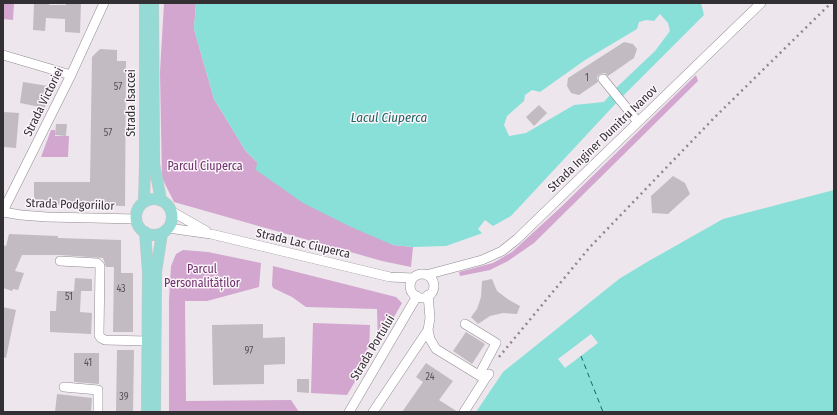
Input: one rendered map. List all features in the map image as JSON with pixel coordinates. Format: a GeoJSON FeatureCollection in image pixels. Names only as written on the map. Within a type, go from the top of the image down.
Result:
{"type":"FeatureCollection","features":[{"type":"Feature","properties":{"kind":"main road","name":"Strada Isaccei"},"geometry":{"type":"LineString","coordinates":[[136,219],[137,210],[144,202],[146,164],[145,3]]}},
{"type":"Feature","properties":{"kind":"main road","name":"Strada Isaccei"},"geometry":{"type":"LineString","coordinates":[[153,3],[154,164],[161,200]]}},
{"type":"Feature","properties":{"kind":"main road"},"geometry":{"type":"LineString","coordinates":[[144,202],[152,199],[161,200],[169,206],[172,217],[171,223],[165,231],[156,272],[155,412]]}},
{"type":"Feature","properties":{"kind":"main road"},"geometry":{"type":"LineString","coordinates":[[136,219],[138,226],[145,232],[150,234],[165,231]]}},
{"type":"Feature","properties":{"kind":"main road"},"geometry":{"type":"LineString","coordinates":[[145,232],[148,272],[147,412]]}},
{"type":"Feature","properties":{"kind":"street","name":"Strada Victoriei"},"geometry":{"type":"LineString","coordinates":[[3,211],[71,75],[104,3]]}},
{"type":"Feature","properties":{"kind":"street","name":"Strada Inginer Dumitru Ivanov"},"geometry":{"type":"LineString","coordinates":[[426,275],[492,257],[509,245],[761,3]]}},
{"type":"Feature","properties":{"kind":"street"},"geometry":{"type":"LineString","coordinates":[[3,58],[71,75]]}},
{"type":"Feature","properties":{"kind":"street"},"geometry":{"type":"LineString","coordinates":[[603,79],[638,122]]}},
{"type":"Feature","properties":{"kind":"street","name":"Strada Podgoriilor"},"geometry":{"type":"LineString","coordinates":[[3,211],[22,215],[47,217],[136,219]]}},
{"type":"Feature","properties":{"kind":"street","name":"Strada Lac Ciuperca"},"geometry":{"type":"LineString","coordinates":[[171,211],[211,234]]}},
{"type":"Feature","properties":{"kind":"street","name":"Strada Lac Ciuperca"},"geometry":{"type":"LineString","coordinates":[[165,231],[211,234],[390,277],[413,278]]}},
{"type":"Feature","properties":{"kind":"street"},"geometry":{"type":"LineString","coordinates":[[60,261],[97,263],[100,266],[100,338],[105,340],[147,341]]}},
{"type":"Feature","properties":{"kind":"street","name":"Strada Inginer Dumitru Ivanov"},"geometry":{"type":"LineString","coordinates":[[433,283],[448,269]]}},
{"type":"Feature","properties":{"kind":"street"},"geometry":{"type":"LineString","coordinates":[[419,274],[426,275],[433,283],[432,291],[423,297],[417,296],[410,289],[413,278],[419,274]]}},
{"type":"Feature","properties":{"kind":"street","name":"Strada Lac Ciuperca"},"geometry":{"type":"LineString","coordinates":[[390,277],[410,289]]}},
{"type":"Feature","properties":{"kind":"street"},"geometry":{"type":"LineString","coordinates":[[428,295],[430,318],[428,330],[430,339],[436,349],[484,376]]}},
{"type":"Feature","properties":{"kind":"street","name":"Strada Portului"},"geometry":{"type":"LineString","coordinates":[[349,412],[417,296]]}},
{"type":"Feature","properties":{"kind":"street"},"geometry":{"type":"LineString","coordinates":[[464,412],[478,390],[496,344],[465,324]]}},
{"type":"Feature","properties":{"kind":"street"},"geometry":{"type":"LineString","coordinates":[[373,412],[428,330]]}},
{"type":"Feature","properties":{"kind":"street"},"geometry":{"type":"LineString","coordinates":[[64,387],[98,390],[98,412]]}},
{"type":"Feature","properties":{"kind":"green space"},"geometry":{"type":"Polygon","coordinates":[[[3,3],[14,3],[13,20],[3,19],[3,3]]]}},
{"type":"Feature","properties":{"kind":"green space","name":"Parcul Ciuperca"},"geometry":{"type":"Polygon","coordinates":[[[164,3],[196,3],[194,29],[214,99],[245,150],[257,162],[393,245],[413,247],[411,267],[382,261],[174,202],[162,178],[160,72],[164,3]]]}},
{"type":"Feature","properties":{"kind":"green space"},"geometry":{"type":"Polygon","coordinates":[[[696,75],[698,81],[534,243],[508,261],[490,270],[460,276],[459,272],[493,263],[512,252],[560,208],[696,75]]]}},
{"type":"Feature","properties":{"kind":"green space"},"geometry":{"type":"Polygon","coordinates":[[[51,130],[55,130],[55,136],[69,136],[68,157],[41,157],[51,130]]]}},
{"type":"Feature","properties":{"kind":"green space","name":"Parcul Personalităților"},"geometry":{"type":"Polygon","coordinates":[[[183,250],[208,252],[261,263],[259,287],[207,301],[185,301],[186,401],[291,400],[299,412],[169,412],[169,300],[171,266],[176,254],[183,250]]]}},
{"type":"Feature","properties":{"kind":"green space"},"geometry":{"type":"Polygon","coordinates":[[[273,266],[396,297],[402,303],[378,345],[377,309],[306,307],[292,297],[273,288],[273,266]]]}},
{"type":"Feature","properties":{"kind":"green space"},"geometry":{"type":"Polygon","coordinates":[[[313,323],[370,325],[369,349],[367,349],[356,380],[347,395],[311,393],[313,323]]]}},
{"type":"Feature","properties":{"kind":"water","name":"Lacul Ciuperca"},"geometry":{"type":"Polygon","coordinates":[[[196,3],[701,3],[704,15],[619,100],[511,216],[493,226],[485,220],[478,229],[482,233],[446,246],[413,247],[393,245],[351,227],[303,203],[256,170],[257,162],[245,150],[214,99],[194,29],[196,3]],[[660,14],[654,21],[646,20],[639,22],[637,29],[585,60],[540,92],[532,90],[525,95],[524,101],[507,116],[504,125],[509,136],[526,133],[574,105],[604,102],[616,88],[655,51],[670,31],[668,23],[660,14]]]}},
{"type":"Feature","properties":{"kind":"water"},"geometry":{"type":"Polygon","coordinates":[[[834,190],[834,412],[476,412],[503,372],[619,279],[723,219],[834,190]]]}},
{"type":"Feature","properties":{"kind":"pier"},"geometry":{"type":"Polygon","coordinates":[[[591,334],[598,343],[565,368],[558,359],[591,334]]]}},
{"type":"Feature","properties":{"kind":"building"},"geometry":{"type":"Polygon","coordinates":[[[34,3],[66,5],[66,3],[81,3],[80,33],[65,32],[65,19],[46,18],[45,31],[33,30],[34,3]]]}},
{"type":"Feature","properties":{"kind":"building"},"geometry":{"type":"Polygon","coordinates":[[[624,42],[633,44],[637,49],[634,58],[608,76],[605,73],[600,74],[597,77],[598,82],[579,95],[571,93],[567,86],[568,78],[624,42]]]}},
{"type":"Feature","properties":{"kind":"building"},"geometry":{"type":"Polygon","coordinates":[[[100,49],[117,50],[117,61],[126,61],[125,206],[34,204],[34,182],[90,182],[92,57],[100,49]]]}},
{"type":"Feature","properties":{"kind":"building"},"geometry":{"type":"Polygon","coordinates":[[[23,82],[48,86],[45,108],[20,103],[23,82]]]}},
{"type":"Feature","properties":{"kind":"building"},"geometry":{"type":"Polygon","coordinates":[[[539,105],[547,113],[534,126],[526,117],[539,105]]]}},
{"type":"Feature","properties":{"kind":"building"},"geometry":{"type":"Polygon","coordinates":[[[4,112],[19,113],[16,148],[3,147],[4,112]]]}},
{"type":"Feature","properties":{"kind":"building"},"geometry":{"type":"Polygon","coordinates":[[[56,124],[67,124],[66,136],[55,135],[56,124]]]}},
{"type":"Feature","properties":{"kind":"building"},"geometry":{"type":"Polygon","coordinates":[[[673,176],[685,183],[690,194],[668,214],[652,213],[651,196],[673,176]]]}},
{"type":"Feature","properties":{"kind":"building"},"geometry":{"type":"Polygon","coordinates":[[[9,234],[58,236],[58,238],[121,240],[121,273],[133,273],[133,332],[113,332],[114,267],[106,267],[103,258],[60,255],[22,255],[15,271],[24,273],[18,290],[13,289],[12,291],[3,288],[3,245],[6,246],[9,234]]]}},
{"type":"Feature","properties":{"kind":"building"},"geometry":{"type":"Polygon","coordinates":[[[75,278],[92,279],[92,291],[81,291],[80,312],[92,313],[91,334],[50,332],[50,311],[56,311],[57,291],[74,291],[75,278]]]}},
{"type":"Feature","properties":{"kind":"building"},"geometry":{"type":"Polygon","coordinates":[[[492,279],[497,291],[520,306],[517,314],[503,313],[490,316],[478,324],[471,317],[477,309],[481,297],[482,281],[492,279]]]}},
{"type":"Feature","properties":{"kind":"building"},"geometry":{"type":"Polygon","coordinates":[[[3,307],[16,310],[6,358],[3,357],[3,307]]]}},
{"type":"Feature","properties":{"kind":"building"},"geometry":{"type":"Polygon","coordinates":[[[263,324],[263,338],[285,337],[285,364],[264,365],[264,384],[213,385],[212,325],[263,324]]]}},
{"type":"Feature","properties":{"kind":"building"},"geometry":{"type":"Polygon","coordinates":[[[466,332],[485,344],[472,364],[453,351],[466,332]]]}},
{"type":"Feature","properties":{"kind":"building"},"geometry":{"type":"Polygon","coordinates":[[[117,350],[134,350],[133,412],[116,412],[117,350]]]}},
{"type":"Feature","properties":{"kind":"building"},"geometry":{"type":"Polygon","coordinates":[[[74,353],[99,353],[99,384],[74,382],[74,353]]]}},
{"type":"Feature","properties":{"kind":"building"},"geometry":{"type":"Polygon","coordinates":[[[426,363],[453,381],[439,400],[458,412],[402,412],[423,382],[416,377],[426,363]]]}},
{"type":"Feature","properties":{"kind":"building"},"geometry":{"type":"Polygon","coordinates":[[[297,379],[309,379],[309,393],[297,392],[297,379]]]}},
{"type":"Feature","properties":{"kind":"building"},"geometry":{"type":"Polygon","coordinates":[[[57,394],[92,398],[91,412],[55,412],[57,394]]]}},
{"type":"Feature","properties":{"kind":"ferry route"},"geometry":{"type":"LineString","coordinates":[[581,356],[603,412]]}},
{"type":"Feature","properties":{"kind":"railway"},"geometry":{"type":"LineString","coordinates":[[499,357],[590,247],[715,117],[831,3]]}}]}
